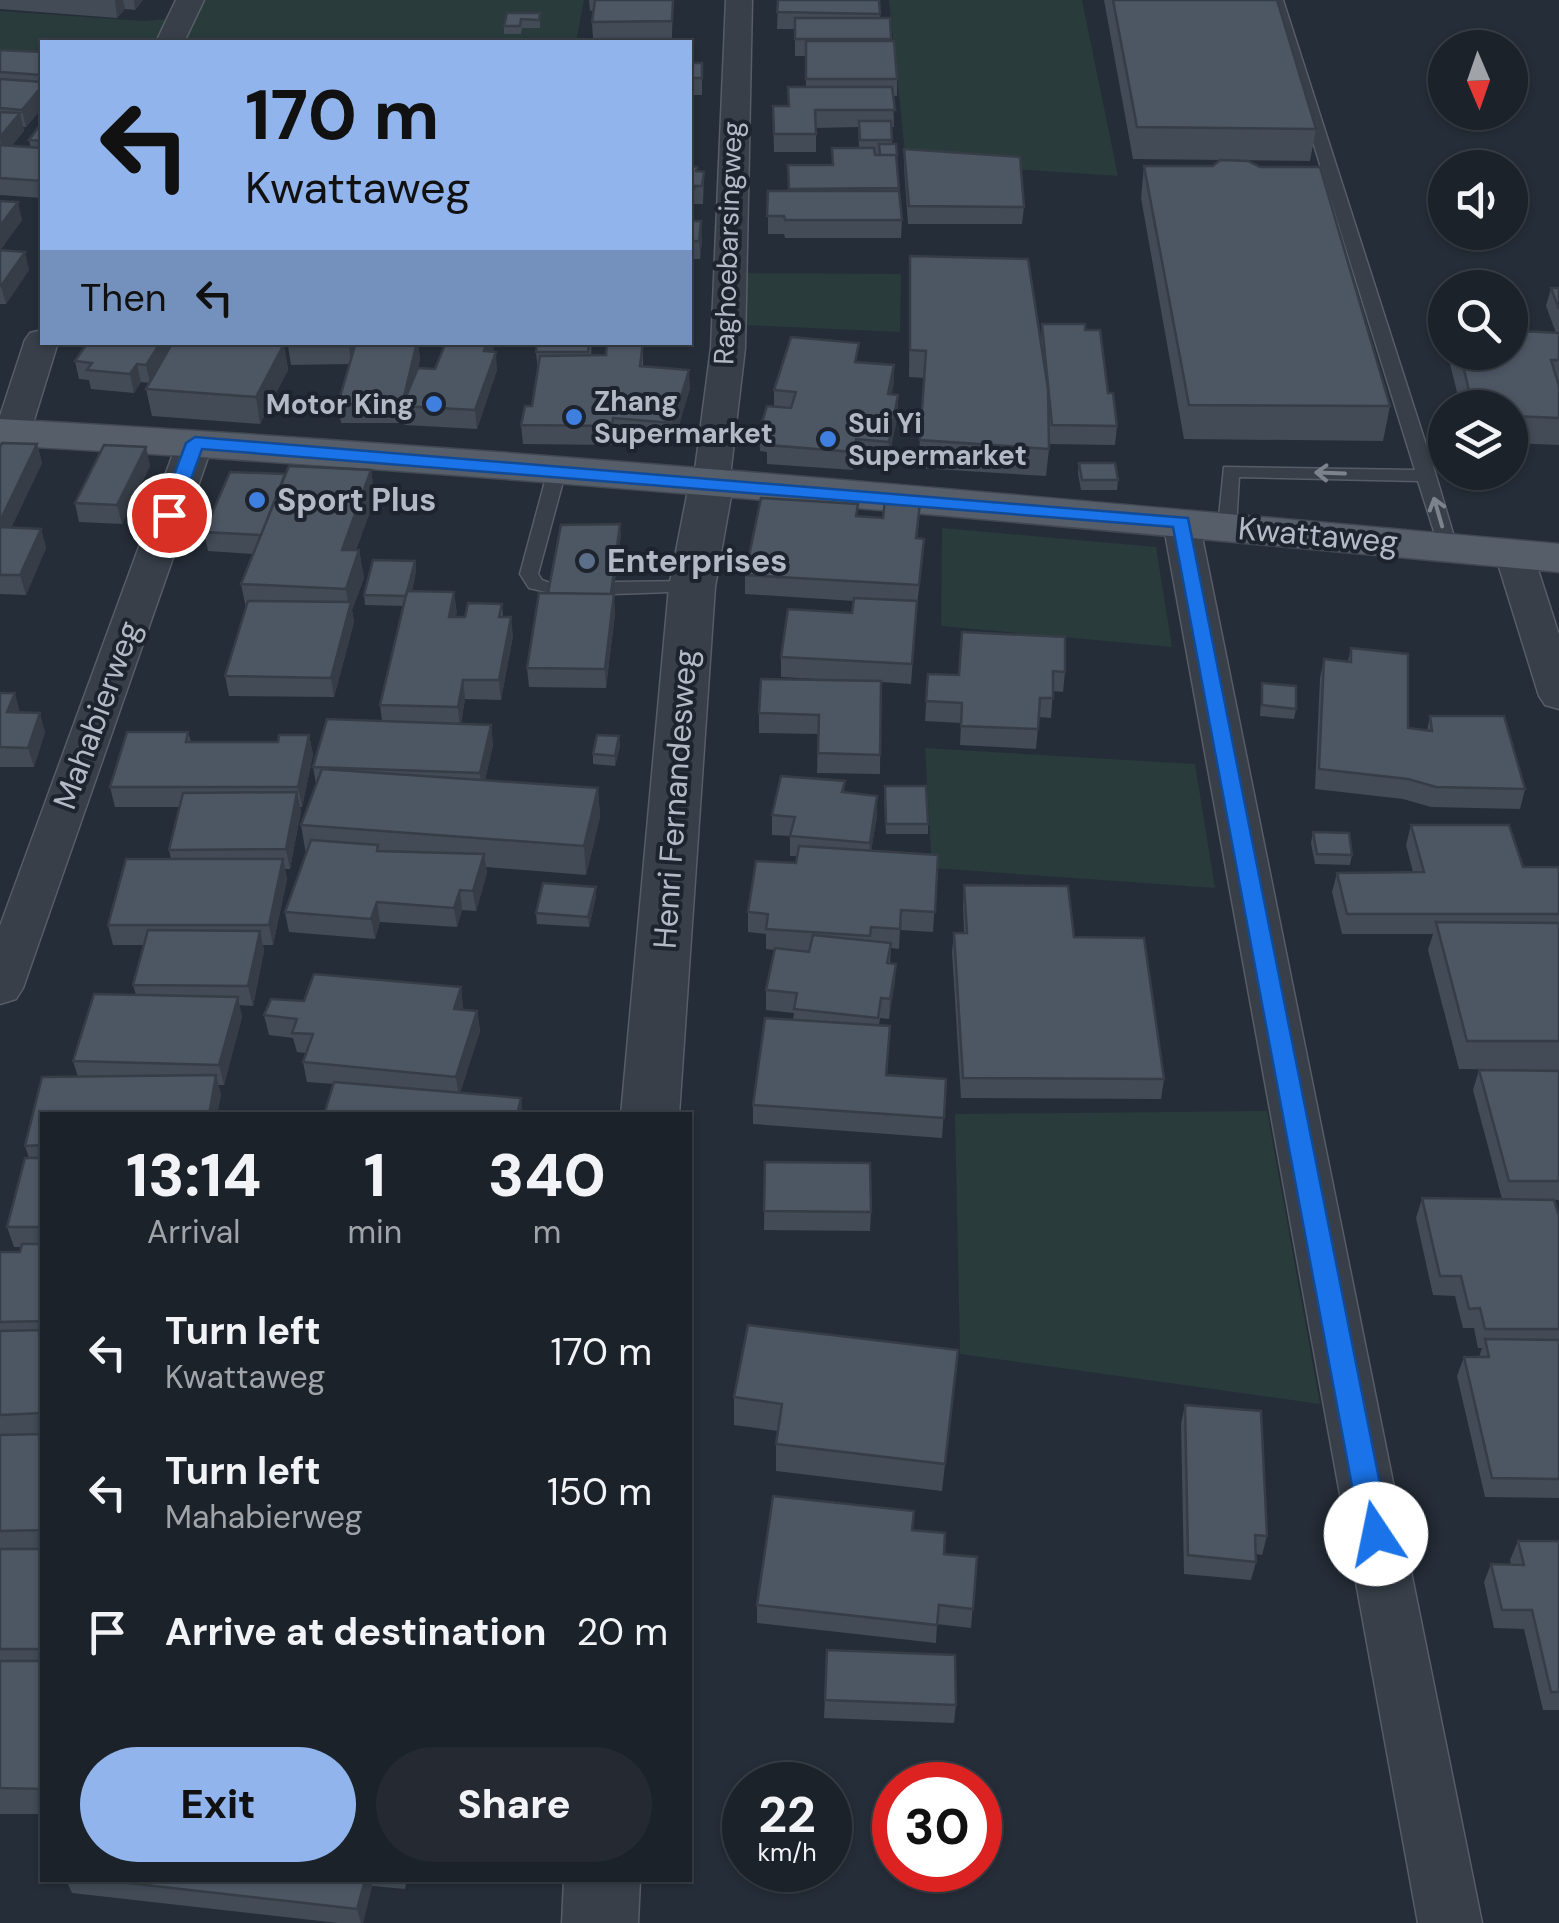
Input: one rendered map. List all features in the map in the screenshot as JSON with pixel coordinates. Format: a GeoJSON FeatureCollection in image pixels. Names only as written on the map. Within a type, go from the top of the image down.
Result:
{"type":"FeatureCollection","features":[{"type":"Feature","properties":{"kind":"main road","name":"Kwattaweg"},"geometry":{"type":"LineString","coordinates":[[6,432],[711,484],[1204,524],[1559,558]]}},
{"type":"Feature","properties":{"kind":"street"},"geometry":{"type":"LineString","coordinates":[[171,40],[190,0]]}},
{"type":"Feature","properties":{"kind":"street","name":"Raghoebarsingweg"},"geometry":{"type":"LineString","coordinates":[[711,484],[728,348],[739,0]]}},
{"type":"Feature","properties":{"kind":"street"},"geometry":{"type":"LineString","coordinates":[[6,432],[40,345]]}},
{"type":"Feature","properties":{"kind":"street","name":"Mahabierweg"},"geometry":{"type":"LineString","coordinates":[[0,988],[195,443]]}},
{"type":"Feature","properties":{"kind":"street","name":"Henri Fernandesweg"},"geometry":{"type":"LineString","coordinates":[[650,1112],[692,587],[711,484]]}},
{"type":"Feature","properties":{"kind":"street"},"geometry":{"type":"LineString","coordinates":[[1204,524],[1450,1923]]}},
{"type":"Feature","properties":{"kind":"street"},"geometry":{"type":"LineString","coordinates":[[1514,554],[1559,696]]}},
{"type":"Feature","properties":{"kind":"street"},"geometry":{"type":"LineString","coordinates":[[600,1923],[602,1882]]}},
{"type":"Feature","properties":{"kind":"lane"},"geometry":{"type":"LineString","coordinates":[[1276,0],[1448,548]]}},
{"type":"Feature","properties":{"kind":"lane"},"geometry":{"type":"LineString","coordinates":[[1204,524],[1230,470],[1427,476]]}},
{"type":"Feature","properties":{"kind":"lane"},"geometry":{"type":"LineString","coordinates":[[551,587],[536,584],[528,574],[556,474]]}},
{"type":"Feature","properties":{"kind":"lane"},"geometry":{"type":"LineString","coordinates":[[614,588],[692,587]]}},
{"type":"Feature","properties":{"kind":"shaded area"},"geometry":{"type":"Polygon","coordinates":[[[203,0],[584,0],[576,40],[185,40],[203,0]]]}},
{"type":"Feature","properties":{"kind":"shaded area"},"geometry":{"type":"Polygon","coordinates":[[[889,0],[1082,0],[1118,176],[906,162],[889,0]]]}},
{"type":"Feature","properties":{"kind":"shaded area"},"geometry":{"type":"Polygon","coordinates":[[[0,11],[144,21],[167,19],[158,40],[40,40],[40,65],[0,62],[0,11]]]}},
{"type":"Feature","properties":{"kind":"shaded area"},"geometry":{"type":"Polygon","coordinates":[[[742,273],[901,274],[900,332],[743,325],[742,273]]]}},
{"type":"Feature","properties":{"kind":"shaded area"},"geometry":{"type":"Polygon","coordinates":[[[942,528],[1156,547],[1172,647],[941,626],[942,528]]]}},
{"type":"Feature","properties":{"kind":"shaded area"},"geometry":{"type":"Polygon","coordinates":[[[925,748],[1195,764],[1215,888],[932,868],[925,748]]]}},
{"type":"Feature","properties":{"kind":"shaded area"},"geometry":{"type":"Polygon","coordinates":[[[1267,1111],[1320,1404],[960,1354],[955,1114],[1267,1111]]]}},
{"type":"Feature","properties":{"kind":"building"},"geometry":{"type":"Polygon","coordinates":[[[595,0],[673,0],[672,21],[592,22],[595,0]]]}},
{"type":"Feature","properties":{"kind":"building"},"geometry":{"type":"Polygon","coordinates":[[[778,0],[879,0],[880,14],[777,12],[778,0]]]}},
{"type":"Feature","properties":{"kind":"building"},"geometry":{"type":"Polygon","coordinates":[[[1113,0],[1277,0],[1316,129],[1137,127],[1113,0]]]}},
{"type":"Feature","properties":{"kind":"building"},"geometry":{"type":"Polygon","coordinates":[[[507,13],[540,13],[539,20],[521,19],[520,26],[504,26],[507,13]]]}},
{"type":"Feature","properties":{"kind":"building"},"geometry":{"type":"Polygon","coordinates":[[[795,18],[890,18],[891,39],[795,39],[795,18]]]}},
{"type":"Feature","properties":{"kind":"building"},"geometry":{"type":"Polygon","coordinates":[[[806,41],[894,41],[897,79],[806,79],[806,41]]]}},
{"type":"Feature","properties":{"kind":"building"},"geometry":{"type":"Polygon","coordinates":[[[0,50],[40,52],[40,75],[0,72],[0,50]]]}},
{"type":"Feature","properties":{"kind":"building"},"geometry":{"type":"Polygon","coordinates":[[[692,63],[702,63],[702,78],[692,78],[692,63]]]}},
{"type":"Feature","properties":{"kind":"building"},"geometry":{"type":"Polygon","coordinates":[[[0,79],[40,82],[40,88],[22,110],[0,108],[0,79]]]}},
{"type":"Feature","properties":{"kind":"building"},"geometry":{"type":"Polygon","coordinates":[[[788,87],[892,87],[895,110],[815,110],[816,134],[774,134],[773,106],[789,106],[788,87]]]}},
{"type":"Feature","properties":{"kind":"building"},"geometry":{"type":"Polygon","coordinates":[[[0,112],[20,113],[0,137],[0,112]]]}},
{"type":"Feature","properties":{"kind":"building"},"geometry":{"type":"Polygon","coordinates":[[[859,121],[891,121],[892,140],[860,140],[859,121]]]}},
{"type":"Feature","properties":{"kind":"building"},"geometry":{"type":"Polygon","coordinates":[[[40,125],[40,141],[29,140],[40,125]]]}},
{"type":"Feature","properties":{"kind":"building"},"geometry":{"type":"Polygon","coordinates":[[[879,144],[896,144],[897,155],[880,155],[879,144]]]}},
{"type":"Feature","properties":{"kind":"building"},"geometry":{"type":"Polygon","coordinates":[[[0,145],[40,148],[40,181],[0,178],[0,145]]]}},
{"type":"Feature","properties":{"kind":"building"},"geometry":{"type":"Polygon","coordinates":[[[832,148],[874,148],[875,155],[896,155],[899,188],[789,189],[788,165],[833,165],[832,148]]]}},
{"type":"Feature","properties":{"kind":"building"},"geometry":{"type":"Polygon","coordinates":[[[904,149],[1020,157],[1024,207],[909,206],[904,149]]]}},
{"type":"Feature","properties":{"kind":"building"},"geometry":{"type":"Polygon","coordinates":[[[1220,160],[1248,161],[1260,167],[1320,167],[1390,406],[1189,405],[1144,166],[1213,166],[1220,160]]]}},
{"type":"Feature","properties":{"kind":"building"},"geometry":{"type":"Polygon","coordinates":[[[692,166],[704,172],[702,186],[694,189],[692,166]]]}},
{"type":"Feature","properties":{"kind":"building"},"geometry":{"type":"Polygon","coordinates":[[[768,191],[899,191],[902,220],[785,220],[784,216],[767,216],[768,191]]]}},
{"type":"Feature","properties":{"kind":"building"},"geometry":{"type":"Polygon","coordinates":[[[0,201],[18,202],[0,226],[0,201]]]}},
{"type":"Feature","properties":{"kind":"building"},"geometry":{"type":"Polygon","coordinates":[[[692,221],[701,221],[699,241],[692,241],[692,221]]]}},
{"type":"Feature","properties":{"kind":"building"},"geometry":{"type":"Polygon","coordinates":[[[0,250],[25,252],[1,286],[0,286],[0,250]]]}},
{"type":"Feature","properties":{"kind":"building"},"geometry":{"type":"Polygon","coordinates":[[[910,256],[1028,259],[1048,389],[1049,449],[920,440],[926,351],[910,350],[910,256]]]}},
{"type":"Feature","properties":{"kind":"building"},"geometry":{"type":"Polygon","coordinates":[[[1551,288],[1559,288],[1559,309],[1551,288]]]}},
{"type":"Feature","properties":{"kind":"building"},"geometry":{"type":"Polygon","coordinates":[[[1042,324],[1085,324],[1085,330],[1100,330],[1108,393],[1113,393],[1117,426],[1052,425],[1042,324]]]}},
{"type":"Feature","properties":{"kind":"building"},"geometry":{"type":"Polygon","coordinates":[[[1528,331],[1559,333],[1559,360],[1551,360],[1559,386],[1559,418],[1528,417],[1528,390],[1469,390],[1464,370],[1528,370],[1528,331]]]}},
{"type":"Feature","properties":{"kind":"building"},"geometry":{"type":"Polygon","coordinates":[[[791,337],[859,343],[855,362],[894,365],[888,394],[898,395],[889,442],[856,439],[854,452],[767,445],[770,433],[759,433],[767,406],[791,408],[796,392],[774,390],[791,337]]]}},
{"type":"Feature","properties":{"kind":"building"},"geometry":{"type":"Polygon","coordinates":[[[86,345],[159,345],[146,365],[137,364],[130,374],[87,370],[92,363],[75,361],[86,345]]]}},
{"type":"Feature","properties":{"kind":"building"},"geometry":{"type":"Polygon","coordinates":[[[171,345],[283,345],[256,397],[146,389],[171,345]]]}},
{"type":"Feature","properties":{"kind":"building"},"geometry":{"type":"Polygon","coordinates":[[[355,345],[416,345],[402,405],[338,404],[355,345]]]}},
{"type":"Feature","properties":{"kind":"building"},"geometry":{"type":"Polygon","coordinates":[[[445,345],[486,345],[484,351],[496,352],[475,410],[402,406],[418,368],[435,369],[445,345]]]}},
{"type":"Feature","properties":{"kind":"building"},"geometry":{"type":"Polygon","coordinates":[[[537,345],[589,345],[588,352],[536,352],[537,345]]]}},
{"type":"Feature","properties":{"kind":"building"},"geometry":{"type":"Polygon","coordinates":[[[607,345],[643,345],[640,366],[689,370],[673,423],[613,418],[612,426],[521,425],[525,406],[532,406],[540,356],[606,355],[607,345]]]}},
{"type":"Feature","properties":{"kind":"building"},"geometry":{"type":"Polygon","coordinates":[[[2,443],[37,444],[0,521],[0,447],[2,443]]]}},
{"type":"Feature","properties":{"kind":"building"},"geometry":{"type":"Polygon","coordinates":[[[104,445],[146,447],[117,505],[75,503],[104,445]]]}},
{"type":"Feature","properties":{"kind":"building"},"geometry":{"type":"Polygon","coordinates":[[[1079,463],[1115,463],[1118,480],[1082,480],[1079,463]]]}},
{"type":"Feature","properties":{"kind":"building"},"geometry":{"type":"Polygon","coordinates":[[[289,466],[371,470],[342,550],[359,550],[346,589],[241,584],[289,466]]]}},
{"type":"Feature","properties":{"kind":"building"},"geometry":{"type":"Polygon","coordinates":[[[230,472],[285,474],[261,535],[204,532],[230,472]]]}},
{"type":"Feature","properties":{"kind":"building"},"geometry":{"type":"Polygon","coordinates":[[[761,498],[858,504],[856,516],[883,518],[885,500],[920,503],[916,538],[924,539],[919,585],[745,575],[761,498]]]}},
{"type":"Feature","properties":{"kind":"building","name":"Enterprises"},"geometry":{"type":"Polygon","coordinates":[[[620,524],[611,594],[548,593],[561,525],[620,524]]]}},
{"type":"Feature","properties":{"kind":"building"},"geometry":{"type":"Polygon","coordinates":[[[0,527],[41,529],[20,575],[0,575],[0,527]]]}},
{"type":"Feature","properties":{"kind":"building"},"geometry":{"type":"Polygon","coordinates":[[[373,560],[415,561],[406,596],[364,595],[373,560]]]}},
{"type":"Feature","properties":{"kind":"building"},"geometry":{"type":"Polygon","coordinates":[[[407,591],[454,592],[449,617],[465,617],[468,603],[502,604],[499,617],[511,617],[499,680],[463,680],[458,707],[380,705],[407,591]]]}},
{"type":"Feature","properties":{"kind":"building"},"geometry":{"type":"Polygon","coordinates":[[[539,593],[614,594],[605,669],[527,668],[539,593]]]}},
{"type":"Feature","properties":{"kind":"building"},"geometry":{"type":"Polygon","coordinates":[[[854,598],[917,601],[912,664],[781,657],[788,609],[852,613],[854,598]]]}},
{"type":"Feature","properties":{"kind":"building"},"geometry":{"type":"Polygon","coordinates":[[[248,601],[351,602],[331,678],[225,676],[248,601]]]}},
{"type":"Feature","properties":{"kind":"building"},"geometry":{"type":"Polygon","coordinates":[[[962,632],[1065,637],[1065,672],[1053,671],[1053,698],[1040,698],[1038,729],[961,726],[962,703],[926,701],[928,674],[959,675],[962,632]]]}},
{"type":"Feature","properties":{"kind":"building"},"geometry":{"type":"Polygon","coordinates":[[[1351,648],[1408,654],[1408,728],[1432,731],[1430,716],[1504,716],[1525,789],[1436,787],[1408,779],[1319,769],[1324,659],[1351,662],[1351,648]]]}},
{"type":"Feature","properties":{"kind":"building"},"geometry":{"type":"Polygon","coordinates":[[[761,679],[881,681],[880,755],[818,753],[819,715],[759,713],[761,679]]]}},
{"type":"Feature","properties":{"kind":"building"},"geometry":{"type":"Polygon","coordinates":[[[1262,683],[1296,686],[1296,709],[1262,705],[1262,683]]]}},
{"type":"Feature","properties":{"kind":"building"},"geometry":{"type":"Polygon","coordinates":[[[0,693],[15,693],[7,712],[40,713],[28,748],[0,747],[0,693]]]}},
{"type":"Feature","properties":{"kind":"building"},"geometry":{"type":"Polygon","coordinates":[[[327,719],[491,725],[480,773],[313,767],[327,719]]]}},
{"type":"Feature","properties":{"kind":"building"},"geometry":{"type":"Polygon","coordinates":[[[127,732],[188,732],[186,742],[278,742],[279,735],[309,735],[298,787],[110,787],[127,732]]]}},
{"type":"Feature","properties":{"kind":"building"},"geometry":{"type":"Polygon","coordinates":[[[597,735],[619,736],[615,756],[593,754],[597,735]]]}},
{"type":"Feature","properties":{"kind":"building"},"geometry":{"type":"Polygon","coordinates":[[[322,769],[598,788],[584,846],[301,825],[322,769]]]}},
{"type":"Feature","properties":{"kind":"building"},"geometry":{"type":"Polygon","coordinates":[[[781,776],[845,781],[842,792],[877,796],[870,843],[790,836],[795,817],[772,815],[781,776]]]}},
{"type":"Feature","properties":{"kind":"building"},"geometry":{"type":"Polygon","coordinates":[[[885,786],[926,786],[928,824],[886,824],[885,786]]]}},
{"type":"Feature","properties":{"kind":"building"},"geometry":{"type":"Polygon","coordinates":[[[297,792],[286,849],[169,850],[183,793],[297,792]]]}},
{"type":"Feature","properties":{"kind":"building"},"geometry":{"type":"Polygon","coordinates":[[[1411,825],[1509,825],[1523,867],[1559,867],[1559,914],[1347,914],[1337,873],[1424,872],[1411,825]]]}},
{"type":"Feature","properties":{"kind":"building"},"geometry":{"type":"Polygon","coordinates":[[[1313,832],[1349,833],[1352,855],[1317,854],[1313,832]]]}},
{"type":"Feature","properties":{"kind":"building"},"geometry":{"type":"Polygon","coordinates":[[[311,840],[378,845],[377,851],[484,854],[473,891],[460,890],[454,908],[377,902],[371,919],[285,912],[311,840]]]}},
{"type":"Feature","properties":{"kind":"building"},"geometry":{"type":"Polygon","coordinates":[[[799,846],[938,855],[935,912],[901,910],[900,929],[871,927],[870,936],[766,929],[768,914],[748,912],[756,861],[796,863],[799,846]]]}},
{"type":"Feature","properties":{"kind":"building"},"geometry":{"type":"Polygon","coordinates":[[[126,859],[283,859],[269,925],[108,925],[126,859]]]}},
{"type":"Feature","properties":{"kind":"building"},"geometry":{"type":"Polygon","coordinates":[[[543,883],[596,887],[588,917],[536,913],[543,883]]]}},
{"type":"Feature","properties":{"kind":"building"},"geometry":{"type":"Polygon","coordinates":[[[964,885],[1068,886],[1074,937],[1144,938],[1164,1079],[963,1078],[954,933],[967,933],[964,885]]]}},
{"type":"Feature","properties":{"kind":"building"},"geometry":{"type":"Polygon","coordinates":[[[1436,922],[1559,923],[1559,1041],[1467,1041],[1436,922]]]}},
{"type":"Feature","properties":{"kind":"building"},"geometry":{"type":"Polygon","coordinates":[[[148,930],[260,931],[248,986],[133,985],[148,930]]]}},
{"type":"Feature","properties":{"kind":"building"},"geometry":{"type":"Polygon","coordinates":[[[813,935],[891,943],[887,963],[896,964],[890,999],[881,998],[878,1018],[794,1009],[797,993],[766,990],[775,948],[809,952],[813,935]]]}},
{"type":"Feature","properties":{"kind":"building"},"geometry":{"type":"Polygon","coordinates":[[[314,974],[461,987],[454,1009],[477,1011],[456,1077],[303,1062],[313,1034],[292,1033],[297,1019],[264,1015],[271,999],[304,1001],[314,974]]]}},
{"type":"Feature","properties":{"kind":"building"},"geometry":{"type":"Polygon","coordinates":[[[94,994],[238,997],[219,1065],[73,1061],[94,994]]]}},
{"type":"Feature","properties":{"kind":"building"},"geometry":{"type":"Polygon","coordinates":[[[765,1018],[890,1026],[886,1075],[946,1079],[944,1118],[753,1105],[765,1018]]]}},
{"type":"Feature","properties":{"kind":"building"},"geometry":{"type":"Polygon","coordinates":[[[1479,1070],[1559,1071],[1559,1181],[1509,1181],[1479,1070]]]}},
{"type":"Feature","properties":{"kind":"building"},"geometry":{"type":"Polygon","coordinates":[[[216,1075],[210,1112],[40,1112],[40,1145],[25,1146],[42,1077],[216,1075]]]}},
{"type":"Feature","properties":{"kind":"building"},"geometry":{"type":"Polygon","coordinates":[[[334,1082],[521,1098],[518,1112],[325,1112],[334,1082]]]}},
{"type":"Feature","properties":{"kind":"building"},"geometry":{"type":"Polygon","coordinates":[[[25,1158],[40,1158],[40,1227],[7,1227],[25,1158]]]}},
{"type":"Feature","properties":{"kind":"building"},"geometry":{"type":"Polygon","coordinates":[[[765,1162],[870,1163],[871,1212],[764,1211],[765,1162]]]}},
{"type":"Feature","properties":{"kind":"building"},"geometry":{"type":"Polygon","coordinates":[[[1422,1198],[1554,1200],[1559,1216],[1559,1329],[1485,1329],[1480,1308],[1469,1309],[1461,1276],[1440,1276],[1422,1198]]]}},
{"type":"Feature","properties":{"kind":"building"},"geometry":{"type":"Polygon","coordinates":[[[22,1244],[40,1244],[40,1321],[0,1322],[0,1252],[20,1252],[22,1244]]]}},
{"type":"Feature","properties":{"kind":"building"},"geometry":{"type":"Polygon","coordinates":[[[748,1325],[958,1350],[945,1464],[776,1444],[782,1404],[734,1397],[748,1325]]]}},
{"type":"Feature","properties":{"kind":"building"},"geometry":{"type":"Polygon","coordinates":[[[40,1330],[40,1413],[0,1415],[0,1331],[40,1330]]]}},
{"type":"Feature","properties":{"kind":"building"},"geometry":{"type":"Polygon","coordinates":[[[1485,1339],[1559,1340],[1559,1479],[1492,1478],[1464,1357],[1489,1357],[1485,1339]]]}},
{"type":"Feature","properties":{"kind":"building"},"geometry":{"type":"Polygon","coordinates":[[[1185,1405],[1261,1411],[1267,1536],[1255,1535],[1256,1562],[1188,1555],[1185,1405]]]}},
{"type":"Feature","properties":{"kind":"building"},"geometry":{"type":"Polygon","coordinates":[[[40,1434],[40,1530],[0,1531],[0,1435],[40,1434]]]}},
{"type":"Feature","properties":{"kind":"building"},"geometry":{"type":"Polygon","coordinates":[[[773,1496],[914,1511],[912,1530],[945,1533],[944,1554],[977,1557],[973,1609],[939,1605],[937,1625],[757,1605],[773,1496]]]}},
{"type":"Feature","properties":{"kind":"building"},"geometry":{"type":"Polygon","coordinates":[[[1518,1541],[1559,1541],[1559,1692],[1551,1692],[1532,1610],[1502,1610],[1491,1564],[1524,1565],[1518,1541]]]}},
{"type":"Feature","properties":{"kind":"building"},"geometry":{"type":"Polygon","coordinates":[[[0,1549],[40,1549],[40,1649],[0,1649],[0,1549]]]}},
{"type":"Feature","properties":{"kind":"building"},"geometry":{"type":"Polygon","coordinates":[[[827,1650],[955,1655],[956,1705],[825,1700],[827,1650]]]}},
{"type":"Feature","properties":{"kind":"building"},"geometry":{"type":"Polygon","coordinates":[[[0,1661],[40,1661],[40,1789],[0,1788],[0,1661]]]}},
{"type":"Feature","properties":{"kind":"building"},"geometry":{"type":"Polygon","coordinates":[[[119,1882],[364,1882],[357,1909],[119,1882]]]}},
{"type":"Feature","properties":{"kind":"place","name":"Motor King"},"geometry":{"type":"Point","coordinates":[434,404]}},
{"type":"Feature","properties":{"kind":"place","name":"Zhang Supermarket"},"geometry":{"type":"Point","coordinates":[574,417]}},
{"type":"Feature","properties":{"kind":"place","name":"Sui Yi Supermarket"},"geometry":{"type":"Point","coordinates":[828,439]}},
{"type":"Feature","properties":{"kind":"place","name":"Sport Plus"},"geometry":{"type":"Point","coordinates":[257,500]}},
{"type":"Feature","properties":{"kind":"place","name":"Enterprises"},"geometry":{"type":"Point","coordinates":[587,561]}},
{"type":"Feature","properties":{"kind":"route"},"geometry":{"type":"LineString","coordinates":[[169,515],[195,443],[1181,522],[1376,1534]]}}]}
